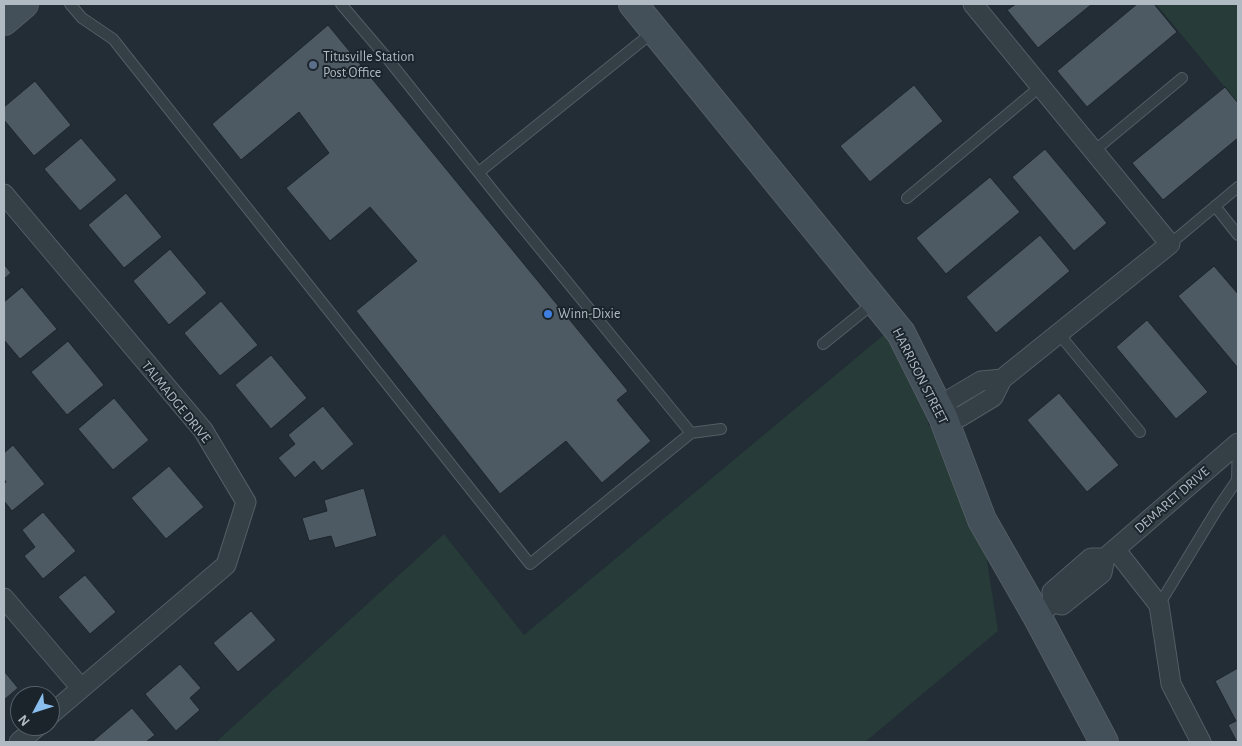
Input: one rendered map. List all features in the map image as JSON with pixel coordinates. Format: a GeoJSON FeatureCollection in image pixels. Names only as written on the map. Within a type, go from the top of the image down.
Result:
{"type":"FeatureCollection","features":[{"type":"Feature","properties":{"kind":"street"},"geometry":{"type":"LineString","coordinates":[[4,21],[24,4]]}},
{"type":"Feature","properties":{"kind":"street","name":"HARRISON STREET"},"geometry":{"type":"LineString","coordinates":[[633,4],[901,333],[943,416],[982,520],[1045,610],[1104,742]]}},
{"type":"Feature","properties":{"kind":"street"},"geometry":{"type":"LineString","coordinates":[[943,416],[960,417],[993,397],[1002,379],[1170,244],[973,4]]}},
{"type":"Feature","properties":{"kind":"street","name":"TALMADGE DRIVE"},"geometry":{"type":"LineString","coordinates":[[4,194],[203,430],[246,502],[226,565],[60,706]]}},
{"type":"Feature","properties":{"kind":"street","name":"DEMARET DRIVE"},"geometry":{"type":"LineString","coordinates":[[1045,610],[1062,605],[1102,573],[1110,554],[1238,443]]}},
{"type":"Feature","properties":{"kind":"street"},"geometry":{"type":"LineString","coordinates":[[1110,554],[1159,605],[1172,684],[1201,742]]}},
{"type":"Feature","properties":{"kind":"street"},"geometry":{"type":"LineString","coordinates":[[4,598],[81,688]]}},
{"type":"Feature","properties":{"kind":"lane"},"geometry":{"type":"LineString","coordinates":[[70,4],[82,18],[113,38],[530,564],[691,433],[720,429]]}},
{"type":"Feature","properties":{"kind":"lane"},"geometry":{"type":"LineString","coordinates":[[341,4],[387,58],[691,433]]}},
{"type":"Feature","properties":{"kind":"lane"},"geometry":{"type":"LineString","coordinates":[[479,172],[655,31]]}},
{"type":"Feature","properties":{"kind":"lane"},"geometry":{"type":"LineString","coordinates":[[1094,151],[1182,78]]}},
{"type":"Feature","properties":{"kind":"lane"},"geometry":{"type":"LineString","coordinates":[[908,198],[1041,86]]}},
{"type":"Feature","properties":{"kind":"lane"},"geometry":{"type":"LineString","coordinates":[[1170,244],[1238,187]]}},
{"type":"Feature","properties":{"kind":"lane"},"geometry":{"type":"LineString","coordinates":[[1215,206],[1238,235]]}},
{"type":"Feature","properties":{"kind":"lane"},"geometry":{"type":"LineString","coordinates":[[823,344],[875,302]]}},
{"type":"Feature","properties":{"kind":"lane"},"geometry":{"type":"LineString","coordinates":[[1058,334],[1140,432]]}},
{"type":"Feature","properties":{"kind":"lane"},"geometry":{"type":"LineString","coordinates":[[1159,605],[1237,480],[1238,443]]}},
{"type":"Feature","properties":{"kind":"green space"},"geometry":{"type":"Polygon","coordinates":[[[1156,4],[1238,4],[1238,103],[1156,4]]]}},
{"type":"Feature","properties":{"kind":"green space"},"geometry":{"type":"Polygon","coordinates":[[[886,333],[931,418],[928,424],[930,427],[934,427],[985,548],[998,631],[865,742],[216,742],[444,534],[524,635],[886,333]]]}},
{"type":"Feature","properties":{"kind":"building"},"geometry":{"type":"Polygon","coordinates":[[[1016,4],[1092,4],[1038,48],[1007,10],[1016,4]]]}},
{"type":"Feature","properties":{"kind":"building"},"geometry":{"type":"Polygon","coordinates":[[[1137,4],[1154,4],[1177,32],[1087,107],[1057,71],[1137,4]]]}},
{"type":"Feature","properties":{"kind":"building"},"geometry":{"type":"Polygon","coordinates":[[[328,25],[628,391],[617,400],[651,441],[602,483],[566,441],[500,494],[356,311],[417,261],[370,207],[330,241],[286,188],[329,153],[299,112],[241,160],[212,124],[328,25]]]}},
{"type":"Feature","properties":{"kind":"building"},"geometry":{"type":"Polygon","coordinates":[[[35,81],[71,125],[34,156],[4,120],[4,107],[35,81]]]}},
{"type":"Feature","properties":{"kind":"building"},"geometry":{"type":"Polygon","coordinates":[[[914,85],[943,121],[870,182],[840,146],[914,85]]]}},
{"type":"Feature","properties":{"kind":"building"},"geometry":{"type":"Polygon","coordinates":[[[1225,87],[1238,103],[1238,138],[1163,200],[1132,163],[1225,87]]]}},
{"type":"Feature","properties":{"kind":"building"},"geometry":{"type":"Polygon","coordinates":[[[81,138],[117,180],[80,211],[44,169],[81,138]]]}},
{"type":"Feature","properties":{"kind":"building"},"geometry":{"type":"Polygon","coordinates":[[[1045,149],[1107,223],[1074,251],[1012,177],[1045,149]]]}},
{"type":"Feature","properties":{"kind":"building"},"geometry":{"type":"Polygon","coordinates":[[[990,177],[1020,212],[946,274],[916,238],[990,177]]]}},
{"type":"Feature","properties":{"kind":"building"},"geometry":{"type":"Polygon","coordinates":[[[126,193],[162,237],[124,268],[88,225],[126,193]]]}},
{"type":"Feature","properties":{"kind":"building"},"geometry":{"type":"Polygon","coordinates":[[[1040,235],[1070,271],[996,333],[966,297],[1040,235]]]}},
{"type":"Feature","properties":{"kind":"building"},"geometry":{"type":"Polygon","coordinates":[[[170,249],[207,293],[169,325],[133,281],[170,249]]]}},
{"type":"Feature","properties":{"kind":"building"},"geometry":{"type":"Polygon","coordinates":[[[4,264],[11,273],[4,279],[4,264]]]}},
{"type":"Feature","properties":{"kind":"building"},"geometry":{"type":"Polygon","coordinates":[[[1214,266],[1238,294],[1238,368],[1178,296],[1214,266]]]}},
{"type":"Feature","properties":{"kind":"building"},"geometry":{"type":"Polygon","coordinates":[[[22,287],[57,329],[20,359],[4,340],[4,302],[22,287]]]}},
{"type":"Feature","properties":{"kind":"building"},"geometry":{"type":"Polygon","coordinates":[[[221,301],[258,345],[220,376],[184,333],[221,301]]]}},
{"type":"Feature","properties":{"kind":"building"},"geometry":{"type":"Polygon","coordinates":[[[1147,320],[1208,392],[1176,419],[1116,347],[1147,320]]]}},
{"type":"Feature","properties":{"kind":"building"},"geometry":{"type":"Polygon","coordinates":[[[68,341],[104,385],[67,415],[31,372],[68,341]]]}},
{"type":"Feature","properties":{"kind":"building"},"geometry":{"type":"Polygon","coordinates":[[[271,355],[307,398],[271,429],[235,385],[271,355]]]}},
{"type":"Feature","properties":{"kind":"building"},"geometry":{"type":"Polygon","coordinates":[[[1059,393],[1119,465],[1087,492],[1027,420],[1059,393]]]}},
{"type":"Feature","properties":{"kind":"building"},"geometry":{"type":"Polygon","coordinates":[[[114,398],[149,440],[113,470],[78,429],[114,398]]]}},
{"type":"Feature","properties":{"kind":"building"},"geometry":{"type":"Polygon","coordinates":[[[323,406],[354,444],[322,471],[314,461],[295,478],[278,458],[295,444],[288,435],[323,406]]]}},
{"type":"Feature","properties":{"kind":"building"},"geometry":{"type":"Polygon","coordinates":[[[13,445],[45,484],[12,511],[4,501],[4,484],[6,482],[4,479],[4,453],[13,445]]]}},
{"type":"Feature","properties":{"kind":"building"},"geometry":{"type":"Polygon","coordinates":[[[169,466],[204,507],[166,539],[131,498],[169,466]]]}},
{"type":"Feature","properties":{"kind":"building"},"geometry":{"type":"Polygon","coordinates":[[[364,488],[377,536],[335,548],[331,536],[309,541],[302,518],[327,511],[324,500],[364,488]]]}},
{"type":"Feature","properties":{"kind":"building"},"geometry":{"type":"Polygon","coordinates":[[[43,512],[76,551],[43,579],[24,556],[35,547],[22,530],[43,512]]]}},
{"type":"Feature","properties":{"kind":"building"},"geometry":{"type":"Polygon","coordinates":[[[85,575],[116,612],[90,634],[58,597],[85,575]]]}},
{"type":"Feature","properties":{"kind":"building"},"geometry":{"type":"Polygon","coordinates":[[[251,611],[276,640],[238,672],[213,643],[251,611]]]}},
{"type":"Feature","properties":{"kind":"building"},"geometry":{"type":"Polygon","coordinates":[[[180,664],[201,688],[190,698],[200,710],[176,731],[145,694],[180,664]]]}},
{"type":"Feature","properties":{"kind":"building"},"geometry":{"type":"Polygon","coordinates":[[[1238,668],[1237,742],[1228,725],[1236,721],[1215,681],[1238,668]]]}},
{"type":"Feature","properties":{"kind":"building"},"geometry":{"type":"Polygon","coordinates":[[[4,671],[16,686],[10,686],[10,695],[4,700],[4,671]]]}},
{"type":"Feature","properties":{"kind":"building"},"geometry":{"type":"Polygon","coordinates":[[[132,708],[155,735],[146,742],[93,741],[132,708]]]}},
{"type":"Feature","properties":{"kind":"place","name":"Titusville Station Post Office"},"geometry":{"type":"Point","coordinates":[313,65]}},
{"type":"Feature","properties":{"kind":"place","name":"Winn-Dixie"},"geometry":{"type":"Point","coordinates":[548,314]}}]}
